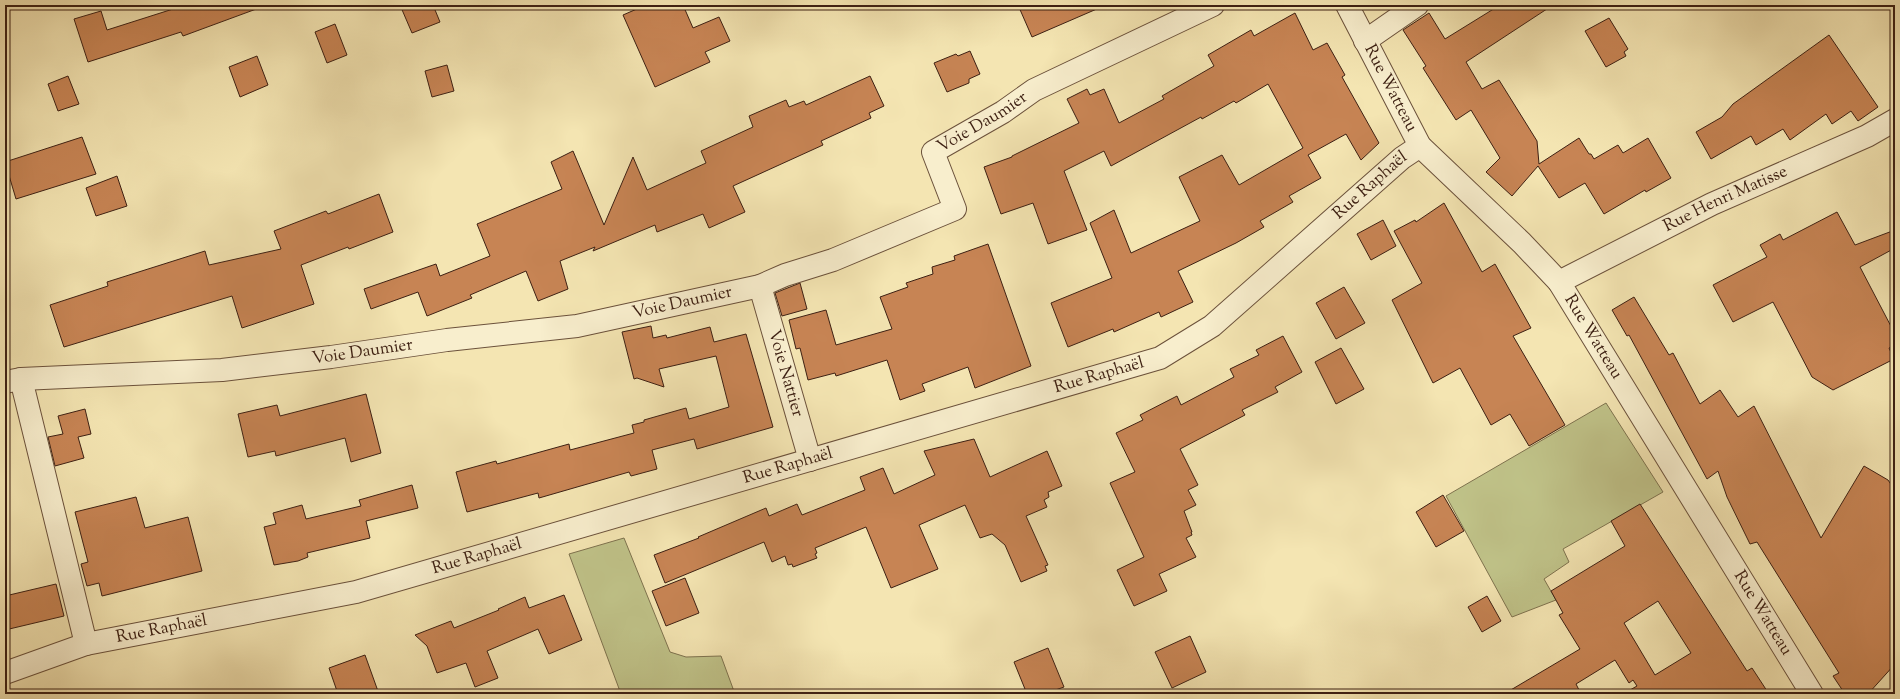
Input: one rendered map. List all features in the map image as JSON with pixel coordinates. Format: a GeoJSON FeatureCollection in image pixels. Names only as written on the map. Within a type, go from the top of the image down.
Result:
{"type":"FeatureCollection","features":[{"type":"Feature","properties":{"kind":"street","name":"Voie Daumier"},"geometry":{"type":"LineString","coordinates":[[13,380],[222,370],[331,357],[447,340],[577,326],[760,286],[785,275],[833,260],[955,209],[934,152],[1003,112],[1034,90],[1213,5]]}},
{"type":"Feature","properties":{"kind":"street","name":"Rue Watteau"},"geometry":{"type":"LineString","coordinates":[[1347,5],[1420,146],[1522,243],[1559,282],[1812,694]]}},
{"type":"Feature","properties":{"kind":"street"},"geometry":{"type":"LineString","coordinates":[[1365,41],[1418,5]]}},
{"type":"Feature","properties":{"kind":"street","name":"Rue Henri Matisse"},"geometry":{"type":"LineString","coordinates":[[1559,282],[1712,204],[1867,136],[1895,120]]}},
{"type":"Feature","properties":{"kind":"street","name":"Rue Raphaël"},"geometry":{"type":"LineString","coordinates":[[5,673],[86,644],[356,592],[1160,358],[1212,326],[1402,158],[1420,146]]}},
{"type":"Feature","properties":{"kind":"street","name":"Voie Nattier"},"geometry":{"type":"LineString","coordinates":[[760,286],[810,460]]}},
{"type":"Feature","properties":{"kind":"street"},"geometry":{"type":"LineString","coordinates":[[13,380],[86,644]]}},
{"type":"Feature","properties":{"kind":"green space"},"geometry":{"type":"Polygon","coordinates":[[[1606,403],[1663,492],[1563,549],[1569,562],[1544,579],[1556,600],[1512,617],[1446,496],[1606,403]]]}},
{"type":"Feature","properties":{"kind":"green space"},"geometry":{"type":"Polygon","coordinates":[[[624,538],[670,652],[686,657],[721,656],[735,694],[621,694],[569,554],[624,538]]]}},
{"type":"Feature","properties":{"kind":"building"},"geometry":{"type":"Polygon","coordinates":[[[171,5],[259,5],[259,8],[183,36],[181,32],[88,62],[74,19],[101,11],[107,30],[173,9],[171,5]]]}},
{"type":"Feature","properties":{"kind":"building"},"geometry":{"type":"Polygon","coordinates":[[[400,5],[433,5],[440,22],[412,33],[400,5]]]}},
{"type":"Feature","properties":{"kind":"building"},"geometry":{"type":"Polygon","coordinates":[[[646,5],[683,5],[693,28],[719,17],[730,41],[705,52],[710,62],[655,87],[623,15],[646,5]]]}},
{"type":"Feature","properties":{"kind":"building"},"geometry":{"type":"Polygon","coordinates":[[[1018,5],[1106,5],[1032,37],[1018,5]]]}},
{"type":"Feature","properties":{"kind":"building"},"geometry":{"type":"Polygon","coordinates":[[[1500,5],[1553,5],[1466,62],[1482,89],[1499,80],[1537,141],[1539,164],[1579,138],[1594,159],[1618,145],[1623,153],[1648,138],[1671,178],[1646,192],[1645,190],[1604,214],[1585,183],[1559,198],[1538,166],[1512,196],[1486,172],[1500,158],[1471,110],[1456,120],[1423,68],[1426,66],[1403,30],[1429,13],[1445,39],[1500,5]]]}},
{"type":"Feature","properties":{"kind":"building"},"geometry":{"type":"Polygon","coordinates":[[[1295,13],[1313,50],[1327,43],[1345,75],[1342,77],[1379,143],[1361,160],[1346,134],[1308,155],[1321,178],[1289,196],[1293,202],[1260,221],[1264,227],[1236,243],[1178,271],[1193,302],[1161,317],[1159,312],[1114,332],[1113,329],[1068,347],[1051,303],[1112,278],[1090,223],[1114,210],[1131,253],[1200,221],[1179,177],[1222,155],[1239,185],[1303,148],[1268,84],[1236,103],[1234,101],[1202,119],[1201,117],[1111,166],[1104,151],[1064,171],[1087,230],[1048,244],[1033,203],[1001,214],[984,167],[1012,157],[1079,123],[1067,99],[1087,89],[1090,95],[1104,89],[1119,123],[1164,99],[1162,96],[1214,66],[1208,55],[1251,30],[1254,36],[1295,13]]]}},
{"type":"Feature","properties":{"kind":"building"},"geometry":{"type":"Polygon","coordinates":[[[1609,18],[1628,49],[1624,52],[1626,56],[1606,67],[1585,31],[1609,18]]]}},
{"type":"Feature","properties":{"kind":"building"},"geometry":{"type":"Polygon","coordinates":[[[335,24],[347,55],[327,63],[315,32],[335,24]]]}},
{"type":"Feature","properties":{"kind":"building"},"geometry":{"type":"Polygon","coordinates":[[[1829,35],[1878,107],[1858,121],[1851,111],[1832,124],[1826,114],[1790,140],[1783,129],[1756,145],[1751,136],[1711,159],[1696,132],[1722,117],[1733,104],[1829,35]]]}},
{"type":"Feature","properties":{"kind":"building"},"geometry":{"type":"Polygon","coordinates":[[[970,51],[980,74],[969,79],[969,83],[947,92],[934,63],[956,54],[958,56],[970,51]]]}},
{"type":"Feature","properties":{"kind":"building"},"geometry":{"type":"Polygon","coordinates":[[[257,56],[268,85],[240,97],[229,67],[257,56]]]}},
{"type":"Feature","properties":{"kind":"building"},"geometry":{"type":"Polygon","coordinates":[[[447,65],[454,91],[432,97],[425,71],[447,65]]]}},
{"type":"Feature","properties":{"kind":"building"},"geometry":{"type":"Polygon","coordinates":[[[68,76],[79,104],[58,111],[48,84],[68,76]]]}},
{"type":"Feature","properties":{"kind":"building"},"geometry":{"type":"Polygon","coordinates":[[[870,76],[884,106],[869,113],[871,118],[821,141],[823,145],[733,186],[745,212],[709,228],[703,214],[657,232],[655,225],[593,251],[595,247],[560,261],[568,289],[538,301],[526,271],[470,295],[472,298],[427,316],[418,292],[371,309],[364,289],[436,264],[440,276],[490,256],[477,224],[562,189],[551,162],[573,151],[604,225],[633,157],[647,190],[706,163],[701,151],[753,127],[749,116],[786,100],[789,107],[804,101],[806,105],[870,76]]]}},
{"type":"Feature","properties":{"kind":"building"},"geometry":{"type":"Polygon","coordinates":[[[82,137],[96,174],[16,199],[5,162],[82,137]]]}},
{"type":"Feature","properties":{"kind":"building"},"geometry":{"type":"Polygon","coordinates":[[[117,176],[127,206],[96,216],[86,188],[117,176]]]}},
{"type":"Feature","properties":{"kind":"building"},"geometry":{"type":"Polygon","coordinates":[[[379,194],[393,232],[301,265],[314,304],[242,328],[232,296],[64,347],[50,305],[108,286],[107,282],[205,251],[209,265],[281,249],[274,231],[326,211],[328,214],[379,194]]]}},
{"type":"Feature","properties":{"kind":"building"},"geometry":{"type":"Polygon","coordinates":[[[1444,203],[1482,272],[1495,264],[1531,328],[1513,336],[1565,425],[1529,446],[1510,414],[1491,425],[1460,368],[1433,383],[1392,300],[1422,283],[1394,231],[1415,220],[1416,222],[1444,203]]]}},
{"type":"Feature","properties":{"kind":"building"},"geometry":{"type":"Polygon","coordinates":[[[1837,212],[1855,245],[1895,230],[1895,248],[1860,267],[1895,334],[1895,345],[1889,348],[1894,359],[1833,390],[1812,377],[1773,302],[1733,322],[1713,285],[1767,257],[1760,245],[1780,234],[1783,240],[1837,212]]]}},
{"type":"Feature","properties":{"kind":"building"},"geometry":{"type":"Polygon","coordinates":[[[1383,220],[1396,246],[1371,260],[1357,234],[1383,220]]]}},
{"type":"Feature","properties":{"kind":"building"},"geometry":{"type":"Polygon","coordinates":[[[988,244],[1031,366],[975,388],[968,367],[922,384],[925,391],[900,400],[887,360],[836,376],[835,373],[808,380],[800,348],[796,349],[789,320],[826,310],[836,345],[892,329],[880,297],[908,287],[906,283],[933,274],[932,267],[955,260],[954,256],[988,244]]]}},
{"type":"Feature","properties":{"kind":"building"},"geometry":{"type":"Polygon","coordinates":[[[800,283],[807,309],[782,316],[775,293],[800,283]]]}},
{"type":"Feature","properties":{"kind":"building"},"geometry":{"type":"Polygon","coordinates":[[[1344,287],[1365,323],[1336,339],[1316,303],[1344,287]]]}},
{"type":"Feature","properties":{"kind":"building"},"geometry":{"type":"Polygon","coordinates":[[[1634,297],[1669,355],[1673,353],[1700,404],[1720,390],[1738,417],[1754,406],[1821,538],[1864,466],[1888,480],[1895,490],[1895,664],[1868,694],[1845,694],[1833,676],[1839,673],[1757,542],[1750,544],[1727,497],[1718,471],[1707,479],[1629,335],[1627,336],[1612,310],[1634,297]]]}},
{"type":"Feature","properties":{"kind":"building"},"geometry":{"type":"Polygon","coordinates":[[[651,326],[653,338],[666,335],[667,338],[710,327],[714,342],[746,334],[773,427],[697,449],[694,439],[652,450],[657,469],[631,476],[629,472],[539,498],[538,493],[467,512],[456,472],[496,461],[497,464],[569,444],[570,450],[634,433],[632,425],[686,408],[689,419],[729,407],[716,356],[659,369],[664,387],[637,378],[634,379],[622,332],[651,326]]]}},
{"type":"Feature","properties":{"kind":"building"},"geometry":{"type":"Polygon","coordinates":[[[1283,336],[1302,372],[1275,387],[1278,392],[1242,410],[1245,415],[1180,449],[1198,485],[1188,490],[1196,505],[1184,511],[1192,532],[1192,535],[1186,538],[1196,557],[1159,574],[1167,591],[1134,606],[1117,570],[1144,557],[1110,483],[1135,472],[1116,433],[1143,420],[1140,415],[1177,396],[1181,405],[1234,377],[1230,369],[1259,355],[1256,350],[1283,336]]]}},
{"type":"Feature","properties":{"kind":"building"},"geometry":{"type":"Polygon","coordinates":[[[1341,348],[1364,389],[1336,404],[1315,362],[1341,348]]]}},
{"type":"Feature","properties":{"kind":"building"},"geometry":{"type":"Polygon","coordinates":[[[366,394],[381,453],[351,462],[345,438],[276,456],[275,451],[248,457],[238,414],[277,405],[280,416],[366,394]]]}},
{"type":"Feature","properties":{"kind":"building"},"geometry":{"type":"Polygon","coordinates":[[[85,409],[91,434],[78,437],[84,458],[55,466],[48,437],[63,434],[58,416],[85,409]]]}},
{"type":"Feature","properties":{"kind":"building"},"geometry":{"type":"Polygon","coordinates":[[[974,439],[990,477],[1047,451],[1062,486],[1048,492],[1049,497],[1044,500],[1047,507],[1026,516],[1048,565],[1045,566],[1047,571],[1021,582],[1005,545],[992,534],[980,538],[965,505],[919,525],[938,569],[891,588],[866,527],[815,548],[817,558],[793,567],[792,564],[788,565],[785,556],[772,562],[764,542],[665,583],[654,555],[699,538],[698,537],[766,508],[769,516],[797,504],[802,515],[865,490],[860,477],[883,468],[894,494],[935,475],[924,451],[974,439]]]}},
{"type":"Feature","properties":{"kind":"building"},"geometry":{"type":"Polygon","coordinates":[[[412,485],[418,508],[366,521],[370,538],[307,553],[308,557],[298,561],[274,565],[264,527],[276,524],[273,513],[302,505],[306,519],[361,506],[359,500],[412,485]]]}},
{"type":"Feature","properties":{"kind":"building"},"geometry":{"type":"Polygon","coordinates":[[[1443,495],[1464,531],[1436,547],[1416,512],[1443,495]]]}},
{"type":"Feature","properties":{"kind":"building"},"geometry":{"type":"Polygon","coordinates":[[[136,497],[145,528],[188,517],[202,571],[102,596],[99,583],[87,586],[81,564],[88,562],[75,512],[136,497]]]}},
{"type":"Feature","properties":{"kind":"building"},"geometry":{"type":"Polygon","coordinates":[[[1640,504],[1747,671],[1752,668],[1769,694],[1623,694],[1637,686],[1633,680],[1629,683],[1615,660],[1576,684],[1581,694],[1504,694],[1580,649],[1559,615],[1563,613],[1551,591],[1625,546],[1611,521],[1640,504]],[[1658,601],[1624,623],[1655,675],[1691,653],[1658,601]]]}},
{"type":"Feature","properties":{"kind":"building"},"geometry":{"type":"Polygon","coordinates":[[[685,578],[699,613],[666,626],[652,591],[685,578]]]}},
{"type":"Feature","properties":{"kind":"building"},"geometry":{"type":"Polygon","coordinates":[[[56,584],[64,616],[5,630],[5,596],[56,584]]]}},
{"type":"Feature","properties":{"kind":"building"},"geometry":{"type":"Polygon","coordinates":[[[564,595],[582,640],[549,654],[538,629],[487,651],[498,678],[475,687],[466,663],[437,673],[427,646],[415,635],[451,621],[454,628],[499,610],[498,609],[525,597],[529,608],[564,595]]]}},
{"type":"Feature","properties":{"kind":"building"},"geometry":{"type":"Polygon","coordinates":[[[1487,596],[1501,621],[1482,632],[1468,607],[1487,596]]]}},
{"type":"Feature","properties":{"kind":"building"},"geometry":{"type":"Polygon","coordinates":[[[1190,636],[1206,672],[1172,688],[1155,652],[1190,636]]]}},
{"type":"Feature","properties":{"kind":"building"},"geometry":{"type":"Polygon","coordinates":[[[1048,648],[1064,687],[1044,694],[1027,694],[1014,662],[1048,648]]]}},
{"type":"Feature","properties":{"kind":"building"},"geometry":{"type":"Polygon","coordinates":[[[365,655],[379,694],[338,694],[329,668],[365,655]]]}}]}
